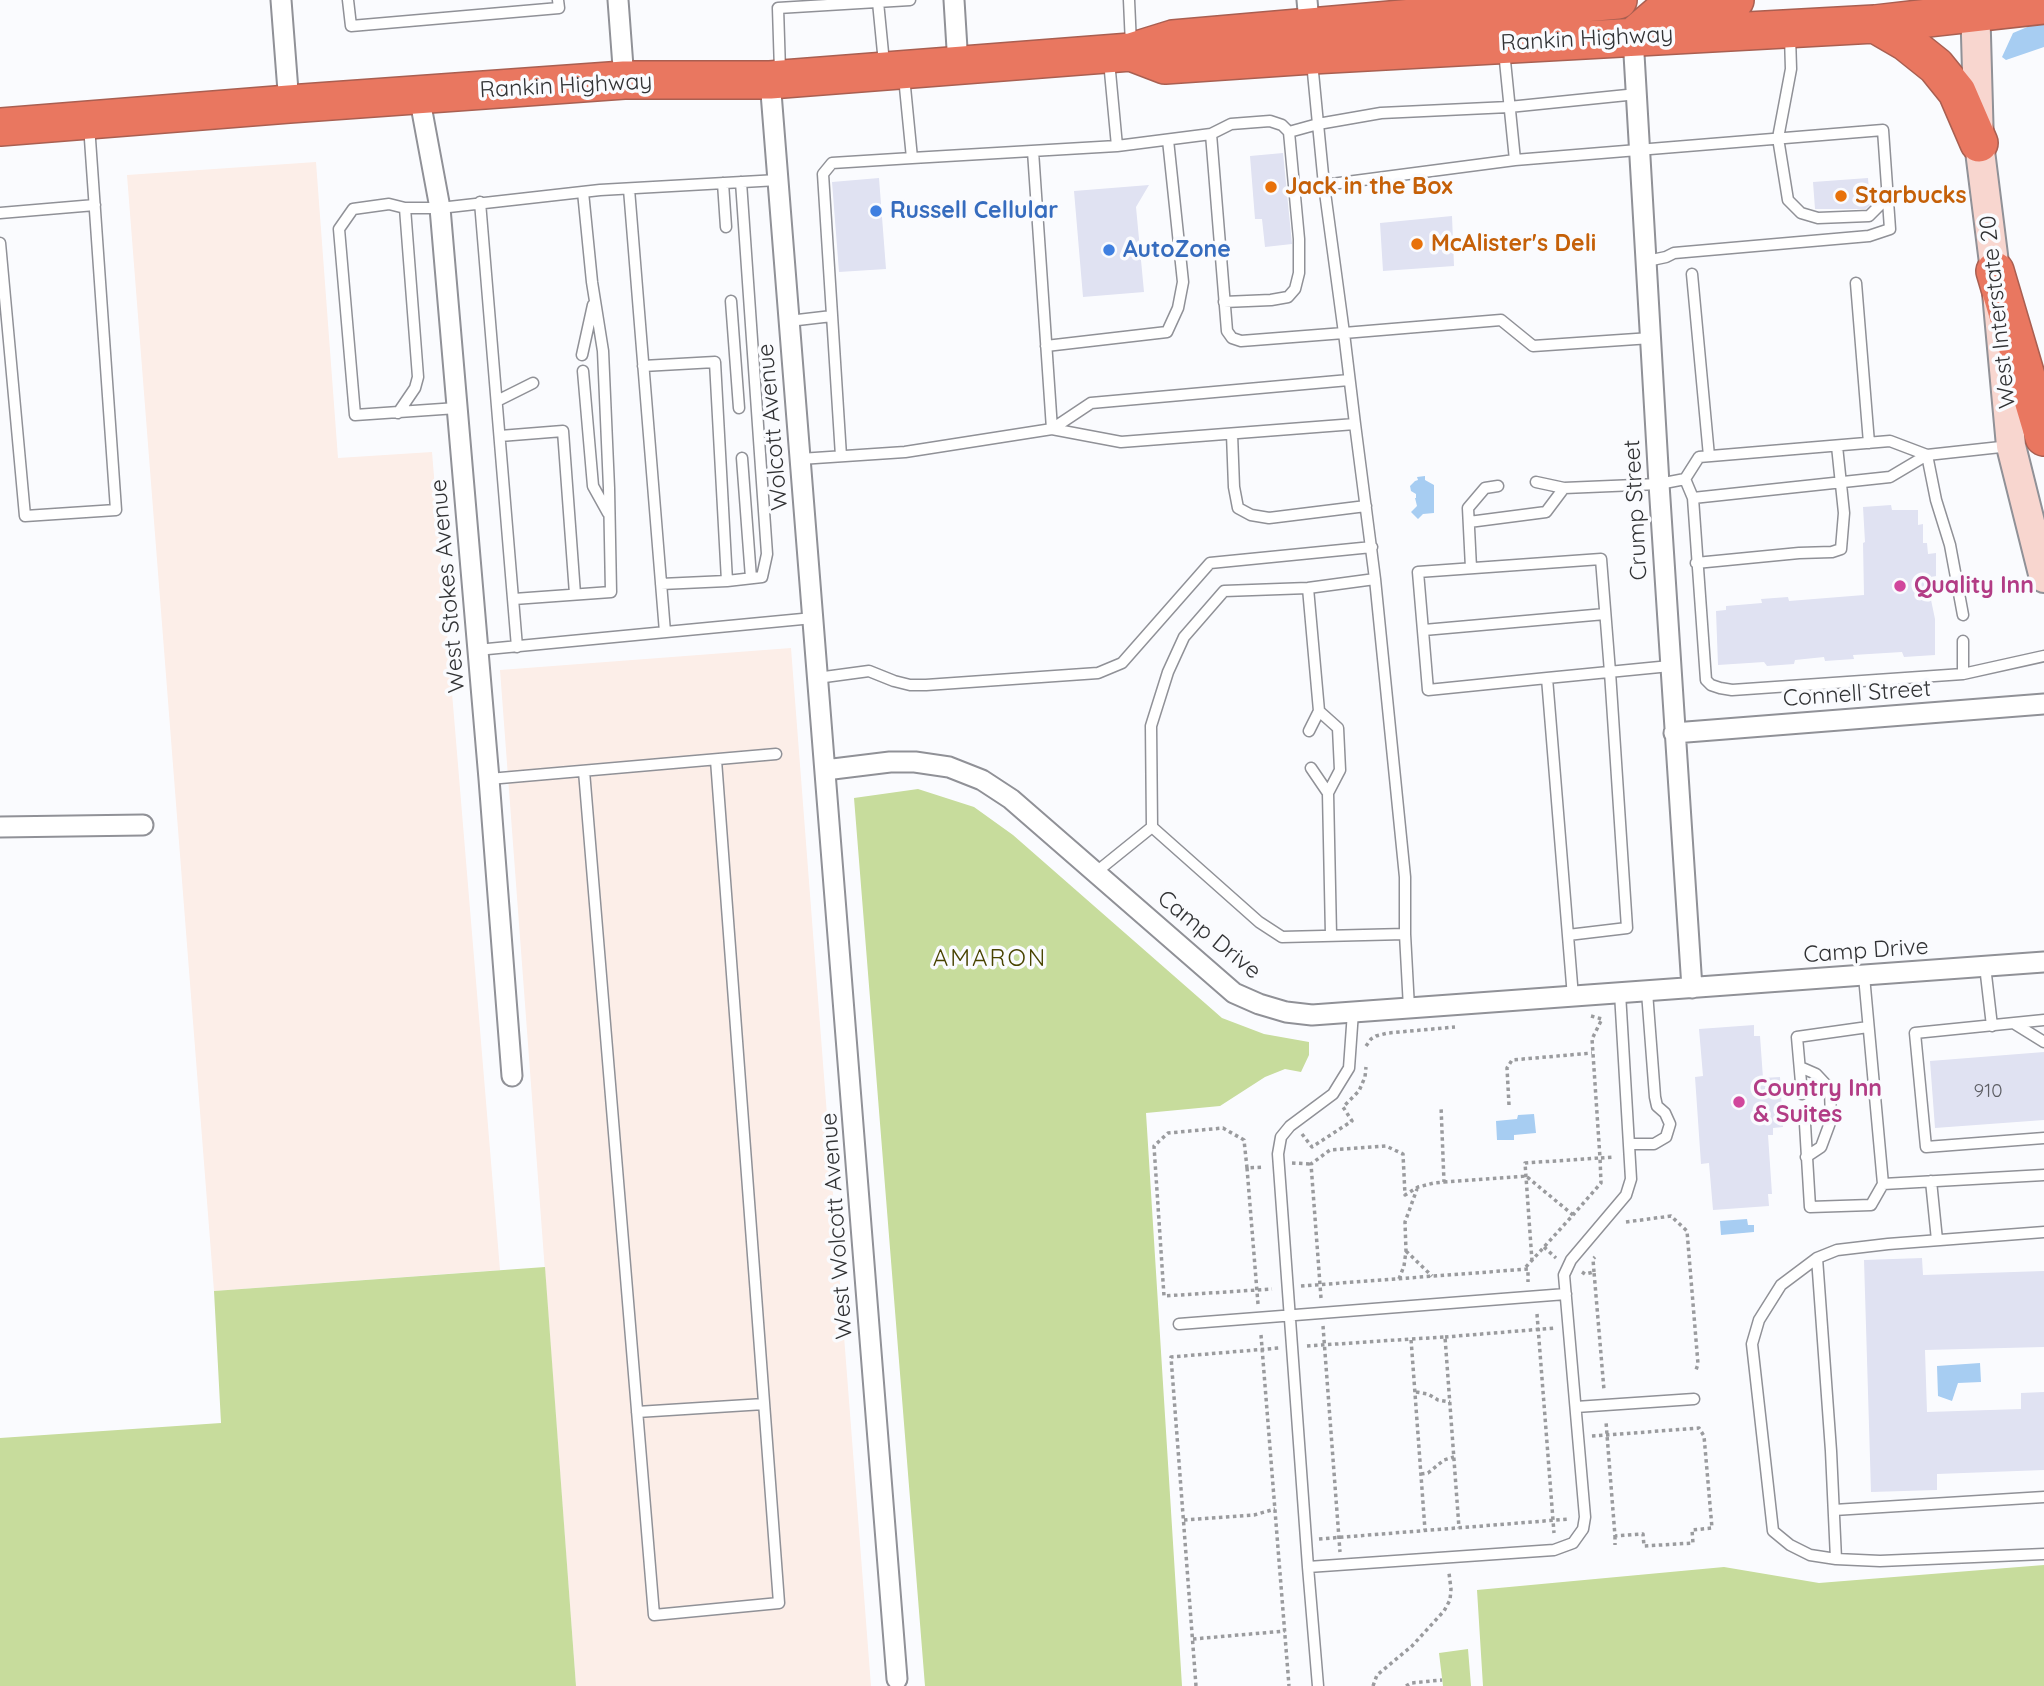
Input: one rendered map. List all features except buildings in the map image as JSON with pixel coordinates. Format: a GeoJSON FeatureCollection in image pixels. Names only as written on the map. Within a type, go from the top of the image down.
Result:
{"type":"FeatureCollection","features":[{"type":"Feature","properties":{"kind":"highway","name":"Rankin Highway"},"geometry":{"type":"LineString","coordinates":[[0,127],[624,80],[775,79],[1120,53],[1173,39],[1309,27],[1414,13],[1618,0]]}},
{"type":"Feature","properties":{"kind":"highway"},"geometry":{"type":"LineString","coordinates":[[1452,47],[1482,25],[1611,14],[1629,0]]}},
{"type":"Feature","properties":{"kind":"highway"},"geometry":{"type":"LineString","coordinates":[[1633,37],[1669,6],[1735,0]]}},
{"type":"Feature","properties":{"kind":"highway","name":"Rankin Highway"},"geometry":{"type":"LineString","coordinates":[[1309,27],[1452,47],[1875,24],[1975,6],[2044,5]]}},
{"type":"Feature","properties":{"kind":"highway"},"geometry":{"type":"LineString","coordinates":[[1875,24],[1906,42],[1936,66],[1956,92],[1979,143]]}},
{"type":"Feature","properties":{"kind":"highway"},"geometry":{"type":"LineString","coordinates":[[1994,271],[2027,441]]}},
{"type":"Feature","properties":{"kind":"main road","name":"West Interstate 20"},"geometry":{"type":"LineString","coordinates":[[1975,6],[1979,143],[1994,271]]}},
{"type":"Feature","properties":{"kind":"main road"},"geometry":{"type":"LineString","coordinates":[[2027,441],[2044,578]]}},
{"type":"Feature","properties":{"kind":"street"},"geometry":{"type":"LineString","coordinates":[[281,0],[289,104]]}},
{"type":"Feature","properties":{"kind":"street"},"geometry":{"type":"LineString","coordinates":[[618,0],[624,80]]}},
{"type":"Feature","properties":{"kind":"street"},"geometry":{"type":"LineString","coordinates":[[954,0],[958,65]]}},
{"type":"Feature","properties":{"kind":"street","name":"Crump Street"},"geometry":{"type":"LineString","coordinates":[[1633,37],[1674,733],[1692,984]]}},
{"type":"Feature","properties":{"kind":"street","name":"Wolcott Avenue"},"geometry":{"type":"LineString","coordinates":[[775,79],[778,180],[825,770]]}},
{"type":"Feature","properties":{"kind":"street","name":"West Stokes Avenue"},"geometry":{"type":"LineString","coordinates":[[419,95],[440,208],[512,1076]]}},
{"type":"Feature","properties":{"kind":"street","name":"Connell Street"},"geometry":{"type":"LineString","coordinates":[[1674,733],[2044,704]]}},
{"type":"Feature","properties":{"kind":"street","name":"Camp Drive"},"geometry":{"type":"LineString","coordinates":[[825,770],[890,762],[915,762],[949,767],[982,780],[1011,799],[1234,993],[1286,1012],[1312,1015],[1647,992],[1692,984],[1864,976],[2044,962]]}},
{"type":"Feature","properties":{"kind":"street","name":"West Wolcott Avenue"},"geometry":{"type":"LineString","coordinates":[[825,770],[897,1679]]}},
{"type":"Feature","properties":{"kind":"street"},"geometry":{"type":"LineString","coordinates":[[0,827],[143,825]]}},
{"type":"Feature","properties":{"kind":"lane"},"geometry":{"type":"LineString","coordinates":[[348,0],[351,26],[559,8],[558,0]]}},
{"type":"Feature","properties":{"kind":"lane"},"geometry":{"type":"LineString","coordinates":[[775,79],[778,8],[910,0]]}},
{"type":"Feature","properties":{"kind":"lane"},"geometry":{"type":"LineString","coordinates":[[1117,146],[1120,53],[1129,0]]}},
{"type":"Feature","properties":{"kind":"lane"},"geometry":{"type":"LineString","coordinates":[[878,2],[912,158]]}},
{"type":"Feature","properties":{"kind":"lane"},"geometry":{"type":"LineString","coordinates":[[1309,27],[1324,185],[1376,579],[1405,877],[1409,1008]]}},
{"type":"Feature","properties":{"kind":"lane"},"geometry":{"type":"LineString","coordinates":[[1789,28],[1791,69],[1778,138],[1788,200],[1801,213],[1818,218],[1869,216],[1888,197]]}},
{"type":"Feature","properties":{"kind":"lane"},"geometry":{"type":"LineString","coordinates":[[1504,44],[1515,160]]}},
{"type":"Feature","properties":{"kind":"lane"},"geometry":{"type":"LineString","coordinates":[[1289,132],[1381,113],[1509,107],[1637,94]]}},
{"type":"Feature","properties":{"kind":"lane"},"geometry":{"type":"LineString","coordinates":[[0,243],[25,516],[116,510],[89,120]]}},
{"type":"Feature","properties":{"kind":"lane"},"geometry":{"type":"LineString","coordinates":[[841,456],[823,174],[832,163],[1117,146],[1211,134],[1231,124],[1270,121],[1282,125],[1289,132],[1299,239],[1300,273],[1295,289],[1288,297],[1224,302]]}},
{"type":"Feature","properties":{"kind":"lane"},"geometry":{"type":"LineString","coordinates":[[1324,185],[1515,160],[1883,130],[1890,229],[1869,236],[1674,253],[1647,261]]}},
{"type":"Feature","properties":{"kind":"lane"},"geometry":{"type":"LineString","coordinates":[[1211,134],[1224,302],[1227,331],[1232,338],[1241,341],[1501,320],[1533,346],[1651,338]]}},
{"type":"Feature","properties":{"kind":"lane"},"geometry":{"type":"LineString","coordinates":[[1046,346],[1167,332],[1178,307],[1183,282],[1168,140]]}},
{"type":"Feature","properties":{"kind":"lane"},"geometry":{"type":"LineString","coordinates":[[1033,151],[1052,429]]}},
{"type":"Feature","properties":{"kind":"lane"},"geometry":{"type":"LineString","coordinates":[[457,408],[355,415],[339,229],[353,209],[389,204],[405,208],[440,208],[583,192],[778,180]]}},
{"type":"Feature","properties":{"kind":"lane"},"geometry":{"type":"LineString","coordinates":[[661,584],[762,577],[767,554],[741,182]]}},
{"type":"Feature","properties":{"kind":"lane"},"geometry":{"type":"LineString","coordinates":[[723,183],[726,227]]}},
{"type":"Feature","properties":{"kind":"lane"},"geometry":{"type":"LineString","coordinates":[[629,189],[665,632]]}},
{"type":"Feature","properties":{"kind":"lane"},"geometry":{"type":"LineString","coordinates":[[513,599],[611,592],[603,351],[594,300],[583,192]]}},
{"type":"Feature","properties":{"kind":"lane"},"geometry":{"type":"LineString","coordinates":[[481,202],[517,647]]}},
{"type":"Feature","properties":{"kind":"lane"},"geometry":{"type":"LineString","coordinates":[[0,213],[94,205]]}},
{"type":"Feature","properties":{"kind":"lane"},"geometry":{"type":"LineString","coordinates":[[398,413],[415,388],[418,377],[405,208]]}},
{"type":"Feature","properties":{"kind":"lane"},"geometry":{"type":"LineString","coordinates":[[1692,274],[1709,456]]}},
{"type":"Feature","properties":{"kind":"lane"},"geometry":{"type":"LineString","coordinates":[[1856,283],[1869,443]]}},
{"type":"Feature","properties":{"kind":"lane"},"geometry":{"type":"LineString","coordinates":[[582,355],[594,300]]}},
{"type":"Feature","properties":{"kind":"lane"},"geometry":{"type":"LineString","coordinates":[[731,301],[739,408]]}},
{"type":"Feature","properties":{"kind":"lane"},"geometry":{"type":"LineString","coordinates":[[789,321],[832,316]]}},
{"type":"Feature","properties":{"kind":"lane"},"geometry":{"type":"LineString","coordinates":[[643,366],[715,362],[727,581]]}},
{"type":"Feature","properties":{"kind":"lane"},"geometry":{"type":"LineString","coordinates":[[583,370],[593,486],[609,513]]}},
{"type":"Feature","properties":{"kind":"lane"},"geometry":{"type":"LineString","coordinates":[[1052,429],[1091,403],[1349,380]]}},
{"type":"Feature","properties":{"kind":"lane"},"geometry":{"type":"LineString","coordinates":[[497,401],[533,383]]}},
{"type":"Feature","properties":{"kind":"lane"},"geometry":{"type":"LineString","coordinates":[[800,459],[905,452],[1052,429],[1121,442],[1355,424]]}},
{"type":"Feature","properties":{"kind":"lane"},"geometry":{"type":"LineString","coordinates":[[500,436],[563,431],[575,594]]}},
{"type":"Feature","properties":{"kind":"lane"},"geometry":{"type":"LineString","coordinates":[[1232,434],[1234,488],[1238,508],[1251,515],[1269,519],[1366,506]]}},
{"type":"Feature","properties":{"kind":"lane"},"geometry":{"type":"LineString","coordinates":[[1536,482],[1564,488],[1659,484],[1685,479],[1699,457],[1890,441],[1927,455]]}},
{"type":"Feature","properties":{"kind":"lane"},"geometry":{"type":"LineString","coordinates":[[1693,498],[1890,477],[1927,455],[2027,441]]}},
{"type":"Feature","properties":{"kind":"lane"},"geometry":{"type":"LineString","coordinates":[[1696,563],[1832,552],[1841,549],[1844,513],[1837,446]]}},
{"type":"Feature","properties":{"kind":"lane"},"geometry":{"type":"LineString","coordinates":[[1927,455],[1936,500],[1950,545],[1963,615]]}},
{"type":"Feature","properties":{"kind":"lane"},"geometry":{"type":"LineString","coordinates":[[742,458],[751,578]]}},
{"type":"Feature","properties":{"kind":"lane"},"geometry":{"type":"LineString","coordinates":[[1685,479],[1693,498],[1706,680],[1720,688],[1732,690],[1963,674],[2044,656]]}},
{"type":"Feature","properties":{"kind":"lane"},"geometry":{"type":"LineString","coordinates":[[1471,568],[1468,508],[1485,488],[1498,486]]}},
{"type":"Feature","properties":{"kind":"lane"},"geometry":{"type":"LineString","coordinates":[[1469,522],[1546,512],[1564,488]]}},
{"type":"Feature","properties":{"kind":"lane"},"geometry":{"type":"LineString","coordinates":[[817,678],[869,671],[910,685],[926,685],[1098,673],[1122,663],[1210,562],[1372,547]]}},
{"type":"Feature","properties":{"kind":"lane"},"geometry":{"type":"LineString","coordinates":[[1568,935],[1627,928],[1610,671],[1601,559],[1418,572],[1428,690],[1610,671],[1670,666]]}},
{"type":"Feature","properties":{"kind":"lane"},"geometry":{"type":"LineString","coordinates":[[1376,579],[1308,588],[1224,592],[1184,637],[1168,671],[1151,726],[1152,827],[1259,922],[1282,937],[1405,934]]}},
{"type":"Feature","properties":{"kind":"lane"},"geometry":{"type":"LineString","coordinates":[[1308,588],[1319,712],[1309,731]]}},
{"type":"Feature","properties":{"kind":"lane"},"geometry":{"type":"LineString","coordinates":[[1424,630],[1605,614]]}},
{"type":"Feature","properties":{"kind":"lane"},"geometry":{"type":"LineString","coordinates":[[477,650],[813,618]]}},
{"type":"Feature","properties":{"kind":"lane"},"geometry":{"type":"LineString","coordinates":[[1963,640],[1963,674]]}},
{"type":"Feature","properties":{"kind":"lane"},"geometry":{"type":"LineString","coordinates":[[1547,678],[1573,997]]}},
{"type":"Feature","properties":{"kind":"lane"},"geometry":{"type":"LineString","coordinates":[[1319,712],[1338,728],[1340,770],[1328,793],[1331,936]]}},
{"type":"Feature","properties":{"kind":"lane"},"geometry":{"type":"LineString","coordinates":[[489,779],[776,754]]}},
{"type":"Feature","properties":{"kind":"lane"},"geometry":{"type":"LineString","coordinates":[[584,771],[654,1615],[779,1603],[716,760]]}},
{"type":"Feature","properties":{"kind":"lane"},"geometry":{"type":"LineString","coordinates":[[1311,768],[1328,793]]}},
{"type":"Feature","properties":{"kind":"lane"},"geometry":{"type":"LineString","coordinates":[[1095,873],[1152,827]]}},
{"type":"Feature","properties":{"kind":"lane"},"geometry":{"type":"LineString","coordinates":[[1985,966],[1992,1026]]}},
{"type":"Feature","properties":{"kind":"lane"},"geometry":{"type":"LineString","coordinates":[[1805,1124],[1810,1207],[1871,1205],[1883,1184],[1864,976]]}},
{"type":"Feature","properties":{"kind":"lane"},"geometry":{"type":"LineString","coordinates":[[1629,1144],[1654,1144],[1665,1137],[1670,1124],[1665,1113],[1657,1106],[1655,1097],[1647,992]]}},
{"type":"Feature","properties":{"kind":"lane"},"geometry":{"type":"LineString","coordinates":[[1308,1567],[1556,1549],[1573,1543],[1583,1530],[1585,1518],[1564,1275],[1571,1260],[1626,1195],[1631,1180],[1620,993]]}},
{"type":"Feature","properties":{"kind":"lane"},"geometry":{"type":"LineString","coordinates":[[1318,1686],[1278,1154],[1281,1137],[1298,1119],[1333,1094],[1349,1068],[1353,1012]]}},
{"type":"Feature","properties":{"kind":"lane"},"geometry":{"type":"LineString","coordinates":[[2044,1020],[1915,1033],[1926,1147],[2044,1139]]}},
{"type":"Feature","properties":{"kind":"lane"},"geometry":{"type":"LineString","coordinates":[[2014,1023],[2044,1042]]}},
{"type":"Feature","properties":{"kind":"lane"},"geometry":{"type":"LineString","coordinates":[[1802,1094],[1797,1037],[1868,1027]]}},
{"type":"Feature","properties":{"kind":"lane"},"geometry":{"type":"LineString","coordinates":[[1800,1067],[1816,1074],[1830,1089],[1831,1120],[1821,1147],[1807,1157]]}},
{"type":"Feature","properties":{"kind":"lane"},"geometry":{"type":"LineString","coordinates":[[1883,1184],[2044,1175]]}},
{"type":"Feature","properties":{"kind":"lane"},"geometry":{"type":"LineString","coordinates":[[1931,1181],[1937,1240]]}},
{"type":"Feature","properties":{"kind":"lane"},"geometry":{"type":"LineString","coordinates":[[2044,1232],[1837,1250],[1817,1258],[1781,1285],[1759,1320],[1752,1344],[1773,1531],[1790,1545],[1810,1555],[1880,1562],[2044,1554]]}},
{"type":"Feature","properties":{"kind":"lane"},"geometry":{"type":"LineString","coordinates":[[1817,1258],[1836,1559]]}},
{"type":"Feature","properties":{"kind":"lane"},"geometry":{"type":"LineString","coordinates":[[1179,1324],[1566,1294]]}},
{"type":"Feature","properties":{"kind":"lane"},"geometry":{"type":"LineString","coordinates":[[1576,1407],[1694,1399]]}},
{"type":"Feature","properties":{"kind":"lane"},"geometry":{"type":"LineString","coordinates":[[637,1412],[764,1404]]}},
{"type":"Feature","properties":{"kind":"lane"},"geometry":{"type":"LineString","coordinates":[[1834,1510],[2044,1497]]}},
{"type":"Feature","properties":{"kind":"path"},"geometry":{"type":"LineString","coordinates":[[1524,1269],[1601,1183],[1592,1039],[1602,1019],[1580,1016]]}},
{"type":"Feature","properties":{"kind":"path"},"geometry":{"type":"LineString","coordinates":[[1365,1050],[1376,1035],[1467,1026]]}},
{"type":"Feature","properties":{"kind":"path"},"geometry":{"type":"LineString","coordinates":[[1509,1105],[1507,1068],[1512,1060],[1592,1053]]}},
{"type":"Feature","properties":{"kind":"path"},"geometry":{"type":"LineString","coordinates":[[1292,1163],[1292,1150],[1303,1133],[1312,1147],[1352,1121],[1343,1107],[1359,1091],[1365,1077],[1366,1062]]}},
{"type":"Feature","properties":{"kind":"path"},"geometry":{"type":"LineString","coordinates":[[1441,1106],[1444,1182]]}},
{"type":"Feature","properties":{"kind":"path"},"geometry":{"type":"LineString","coordinates":[[1258,1306],[1257,1290],[1247,1168],[1244,1140],[1223,1128],[1168,1133],[1154,1146],[1164,1296],[1257,1290],[1289,1288],[1524,1269],[1528,1269],[1528,1284]]}},
{"type":"Feature","properties":{"kind":"path"},"geometry":{"type":"LineString","coordinates":[[1247,1168],[1292,1163],[1311,1164],[1330,1150],[1385,1146],[1403,1154],[1405,1195],[1418,1187],[1434,1183],[1526,1176],[1573,1215]]}},
{"type":"Feature","properties":{"kind":"path"},"geometry":{"type":"LineString","coordinates":[[1532,1261],[1525,1163],[1600,1158]]}},
{"type":"Feature","properties":{"kind":"path"},"geometry":{"type":"LineString","coordinates":[[1311,1164],[1340,1565]]}},
{"type":"Feature","properties":{"kind":"path"},"geometry":{"type":"LineString","coordinates":[[1399,1279],[1406,1251],[1405,1222],[1418,1187]]}},
{"type":"Feature","properties":{"kind":"path"},"geometry":{"type":"LineString","coordinates":[[1618,1230],[1627,1220],[1671,1216],[1688,1231],[1698,1364],[1696,1370]]}},
{"type":"Feature","properties":{"kind":"path"},"geometry":{"type":"LineString","coordinates":[[1544,1247],[1556,1259]]}},
{"type":"Feature","properties":{"kind":"path"},"geometry":{"type":"LineString","coordinates":[[1601,1250],[1593,1259],[1604,1391]]}},
{"type":"Feature","properties":{"kind":"path"},"geometry":{"type":"LineString","coordinates":[[1406,1251],[1432,1276]]}},
{"type":"Feature","properties":{"kind":"path"},"geometry":{"type":"LineString","coordinates":[[1582,1272],[1594,1272]]}},
{"type":"Feature","properties":{"kind":"path"},"geometry":{"type":"LineString","coordinates":[[1537,1314],[1556,1549]]}},
{"type":"Feature","properties":{"kind":"path"},"geometry":{"type":"LineString","coordinates":[[1307,1346],[1539,1329]]}},
{"type":"Feature","properties":{"kind":"path"},"geometry":{"type":"LineString","coordinates":[[1261,1335],[1289,1686]]}},
{"type":"Feature","properties":{"kind":"path"},"geometry":{"type":"LineString","coordinates":[[1445,1336],[1459,1528]]}},
{"type":"Feature","properties":{"kind":"path"},"geometry":{"type":"LineString","coordinates":[[1411,1339],[1425,1530]]}},
{"type":"Feature","properties":{"kind":"path"},"geometry":{"type":"LineString","coordinates":[[1196,1686],[1171,1357],[1279,1348]]}},
{"type":"Feature","properties":{"kind":"path"},"geometry":{"type":"LineString","coordinates":[[1415,1392],[1450,1402]]}},
{"type":"Feature","properties":{"kind":"path"},"geometry":{"type":"LineString","coordinates":[[1605,1419],[1615,1545]]}},
{"type":"Feature","properties":{"kind":"path"},"geometry":{"type":"LineString","coordinates":[[1578,1438],[1699,1428],[1704,1436],[1712,1528],[1692,1530],[1693,1542],[1681,1544],[1644,1546],[1643,1534],[1615,1536]]}},
{"type":"Feature","properties":{"kind":"path"},"geometry":{"type":"LineString","coordinates":[[1421,1474],[1428,1473],[1444,1460],[1454,1457]]}},
{"type":"Feature","properties":{"kind":"path"},"geometry":{"type":"LineString","coordinates":[[1184,1520],[1254,1515],[1275,1509]]}},
{"type":"Feature","properties":{"kind":"path"},"geometry":{"type":"LineString","coordinates":[[1306,1540],[1585,1518]]}},
{"type":"Feature","properties":{"kind":"path"},"geometry":{"type":"LineString","coordinates":[[1373,1686],[1377,1675],[1412,1646],[1444,1611],[1450,1600],[1451,1589],[1447,1557]]}},
{"type":"Feature","properties":{"kind":"path"},"geometry":{"type":"LineString","coordinates":[[1193,1639],[1285,1631]]}},
{"type":"Feature","properties":{"kind":"path"},"geometry":{"type":"LineString","coordinates":[[1406,1686],[1442,1679]]}},
{"type":"Feature","properties":{"kind":"shaded area"},"geometry":{"type":"Polygon","coordinates":[[[316,162],[338,458],[432,452],[500,1270],[214,1291],[127,175],[316,162]]]}},
{"type":"Feature","properties":{"kind":"shaded area"},"geometry":{"type":"Polygon","coordinates":[[[791,648],[871,1686],[576,1686],[500,670],[791,648]]]}},
{"type":"Feature","properties":{"kind":"green space"},"geometry":{"type":"Polygon","coordinates":[[[918,789],[974,807],[1013,835],[1222,1018],[1264,1034],[1309,1042],[1309,1055],[1301,1072],[1285,1069],[1265,1077],[1220,1106],[1146,1113],[1182,1686],[925,1686],[854,798],[918,789]]]}},
{"type":"Feature","properties":{"kind":"green space"},"geometry":{"type":"Polygon","coordinates":[[[545,1267],[576,1686],[0,1686],[0,1438],[221,1423],[214,1291],[545,1267]]]}},
{"type":"Feature","properties":{"kind":"green space"},"geometry":{"type":"Polygon","coordinates":[[[2044,1565],[2044,1686],[1483,1686],[1477,1590],[1724,1567],[1819,1583],[2044,1565]]]}},
{"type":"Feature","properties":{"kind":"green space"},"geometry":{"type":"Polygon","coordinates":[[[1468,1649],[1471,1686],[1443,1686],[1439,1653],[1468,1649]]]}},
{"type":"Feature","properties":{"kind":"water"},"geometry":{"type":"Polygon","coordinates":[[[2044,22],[2044,47],[2006,60],[2002,57],[2013,33],[2044,22]]]}},
{"type":"Feature","properties":{"kind":"water"},"geometry":{"type":"Polygon","coordinates":[[[1425,476],[1425,480],[1434,485],[1434,513],[1423,514],[1418,519],[1411,512],[1417,506],[1416,494],[1411,491],[1410,486],[1418,480],[1417,477],[1425,476]]]}},
{"type":"Feature","properties":{"kind":"water"},"geometry":{"type":"Polygon","coordinates":[[[1534,1114],[1536,1133],[1514,1135],[1514,1140],[1497,1140],[1496,1121],[1534,1114]]]}},
{"type":"Feature","properties":{"kind":"water"},"geometry":{"type":"Polygon","coordinates":[[[1747,1219],[1748,1225],[1754,1225],[1754,1232],[1721,1235],[1720,1221],[1747,1219]]]}},
{"type":"Feature","properties":{"kind":"water"},"geometry":{"type":"Polygon","coordinates":[[[1980,1363],[1981,1382],[1958,1383],[1952,1401],[1938,1396],[1937,1366],[1980,1363]]]}},
{"type":"Feature","properties":{"kind":"place","name":"Jack in the Box"},"geometry":{"type":"Point","coordinates":[1271,187]}},
{"type":"Feature","properties":{"kind":"place","name":"Starbucks"},"geometry":{"type":"Point","coordinates":[1841,196]}},
{"type":"Feature","properties":{"kind":"place","name":"Russell Cellular"},"geometry":{"type":"Point","coordinates":[876,211]}},
{"type":"Feature","properties":{"kind":"place","name":"McAlister's Deli"},"geometry":{"type":"Point","coordinates":[1417,244]}},
{"type":"Feature","properties":{"kind":"place","name":"AutoZone"},"geometry":{"type":"Point","coordinates":[1109,250]}},
{"type":"Feature","properties":{"kind":"place","name":"Quality Inn"},"geometry":{"type":"Point","coordinates":[1900,586]}},
{"type":"Feature","properties":{"kind":"place","name":"Country Inn & Suites"},"geometry":{"type":"Point","coordinates":[1739,1102]}},
{"type":"Feature","properties":{"kind":"district","name":"AMARON"},"geometry":{"type":"Point","coordinates":[990,959]}}]}
